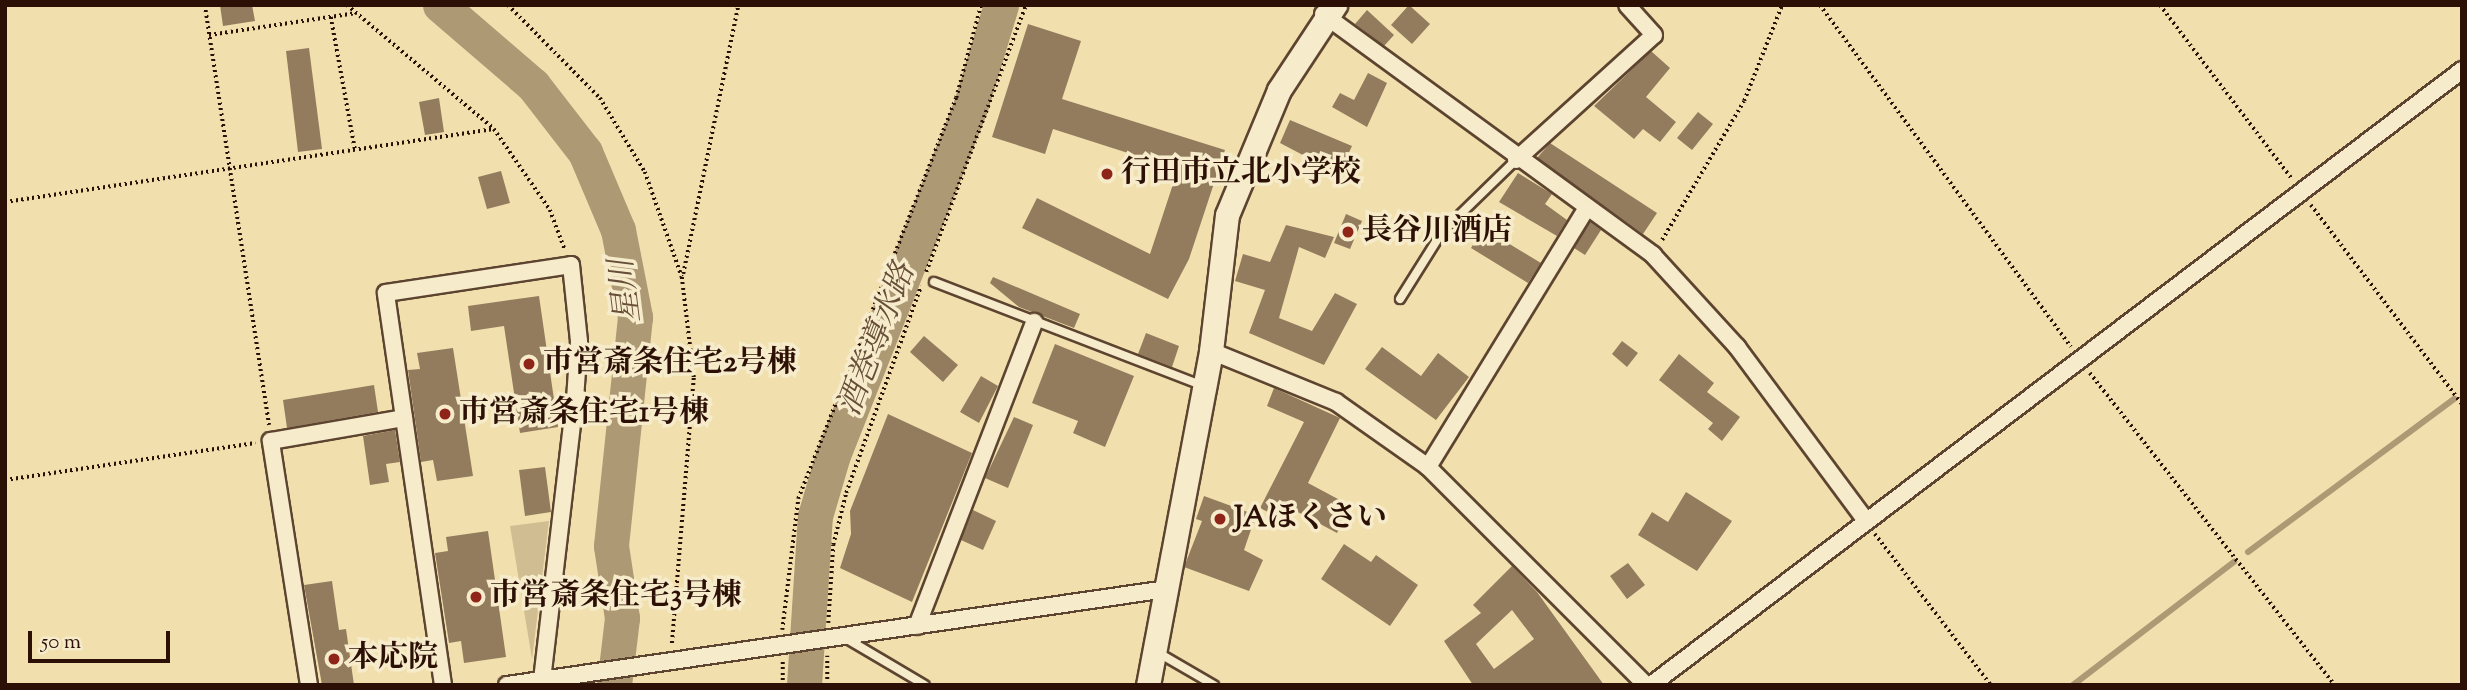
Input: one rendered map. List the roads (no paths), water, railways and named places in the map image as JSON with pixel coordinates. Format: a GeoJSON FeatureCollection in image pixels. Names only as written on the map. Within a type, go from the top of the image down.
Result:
{"type":"FeatureCollection","features":[{"type":"Feature","properties":{"kind":"street"},"geometry":{"type":"LineString","coordinates":[[1516,160],[1654,35],[1627,5]]}},
{"type":"Feature","properties":{"kind":"street"},"geometry":{"type":"LineString","coordinates":[[1148,685],[1157,652],[1211,351],[1227,215],[1279,90],[1328,10],[1516,160],[1653,255],[1737,347],[1866,521]]}},
{"type":"Feature","properties":{"kind":"street"},"geometry":{"type":"LineString","coordinates":[[1211,351],[1336,402],[1428,467],[1648,685],[2462,70]]}},
{"type":"Feature","properties":{"kind":"street"},"geometry":{"type":"LineString","coordinates":[[1428,467],[1586,209]]}},
{"type":"Feature","properties":{"kind":"street"},"geometry":{"type":"LineString","coordinates":[[443,685],[386,293],[571,265],[579,341],[545,679]]}},
{"type":"Feature","properties":{"kind":"street"},"geometry":{"type":"LineString","coordinates":[[917,626],[1034,322]]}},
{"type":"Feature","properties":{"kind":"street"},"geometry":{"type":"LineString","coordinates":[[309,685],[271,441],[404,418]]}},
{"type":"Feature","properties":{"kind":"street"},"geometry":{"type":"LineString","coordinates":[[507,685],[831,634],[917,626],[1167,589]]}},
{"type":"Feature","properties":{"kind":"lane"},"geometry":{"type":"LineString","coordinates":[[1400,299],[1442,232],[1516,160]]}},
{"type":"Feature","properties":{"kind":"lane"},"geometry":{"type":"LineString","coordinates":[[934,282],[1203,386]]}},
{"type":"Feature","properties":{"kind":"lane"},"geometry":{"type":"LineString","coordinates":[[831,634],[925,685]]}},
{"type":"Feature","properties":{"kind":"lane"},"geometry":{"type":"LineString","coordinates":[[1157,652],[1214,685]]}},
{"type":"Feature","properties":{"kind":"waterway","name":"星川"},"geometry":{"type":"LineString","coordinates":[[440,5],[533,85],[585,152],[618,230],[635,317],[611,546],[622,618],[614,685]]}},
{"type":"Feature","properties":{"kind":"waterway","name":"酒巻導水路"},"geometry":{"type":"LineString","coordinates":[[804,685],[815,516],[833,455],[971,104],[1001,5]]}},
{"type":"Feature","properties":{"kind":"waterway"},"geometry":{"type":"LineString","coordinates":[[2248,552],[2454,399]]}},
{"type":"Feature","properties":{"kind":"waterway"},"geometry":{"type":"LineString","coordinates":[[2073,685],[2234,562]]}},
{"type":"Feature","properties":{"kind":"place","name":"行田市立北小学校"},"geometry":{"type":"Point","coordinates":[1107,174]}},
{"type":"Feature","properties":{"kind":"place","name":"長谷川酒店"},"geometry":{"type":"Point","coordinates":[1348,232]}},
{"type":"Feature","properties":{"kind":"place","name":"市営斎条住宅2号棟"},"geometry":{"type":"Point","coordinates":[529,364]}},
{"type":"Feature","properties":{"kind":"place","name":"市営斎条住宅1号棟"},"geometry":{"type":"Point","coordinates":[445,414]}},
{"type":"Feature","properties":{"kind":"place","name":"JAほくさい"},"geometry":{"type":"Point","coordinates":[1220,519]}},
{"type":"Feature","properties":{"kind":"place","name":"市営斎条住宅3号棟"},"geometry":{"type":"Point","coordinates":[476,597]}},
{"type":"Feature","properties":{"kind":"place","name":"本応院"},"geometry":{"type":"Point","coordinates":[334,659]}}]}
